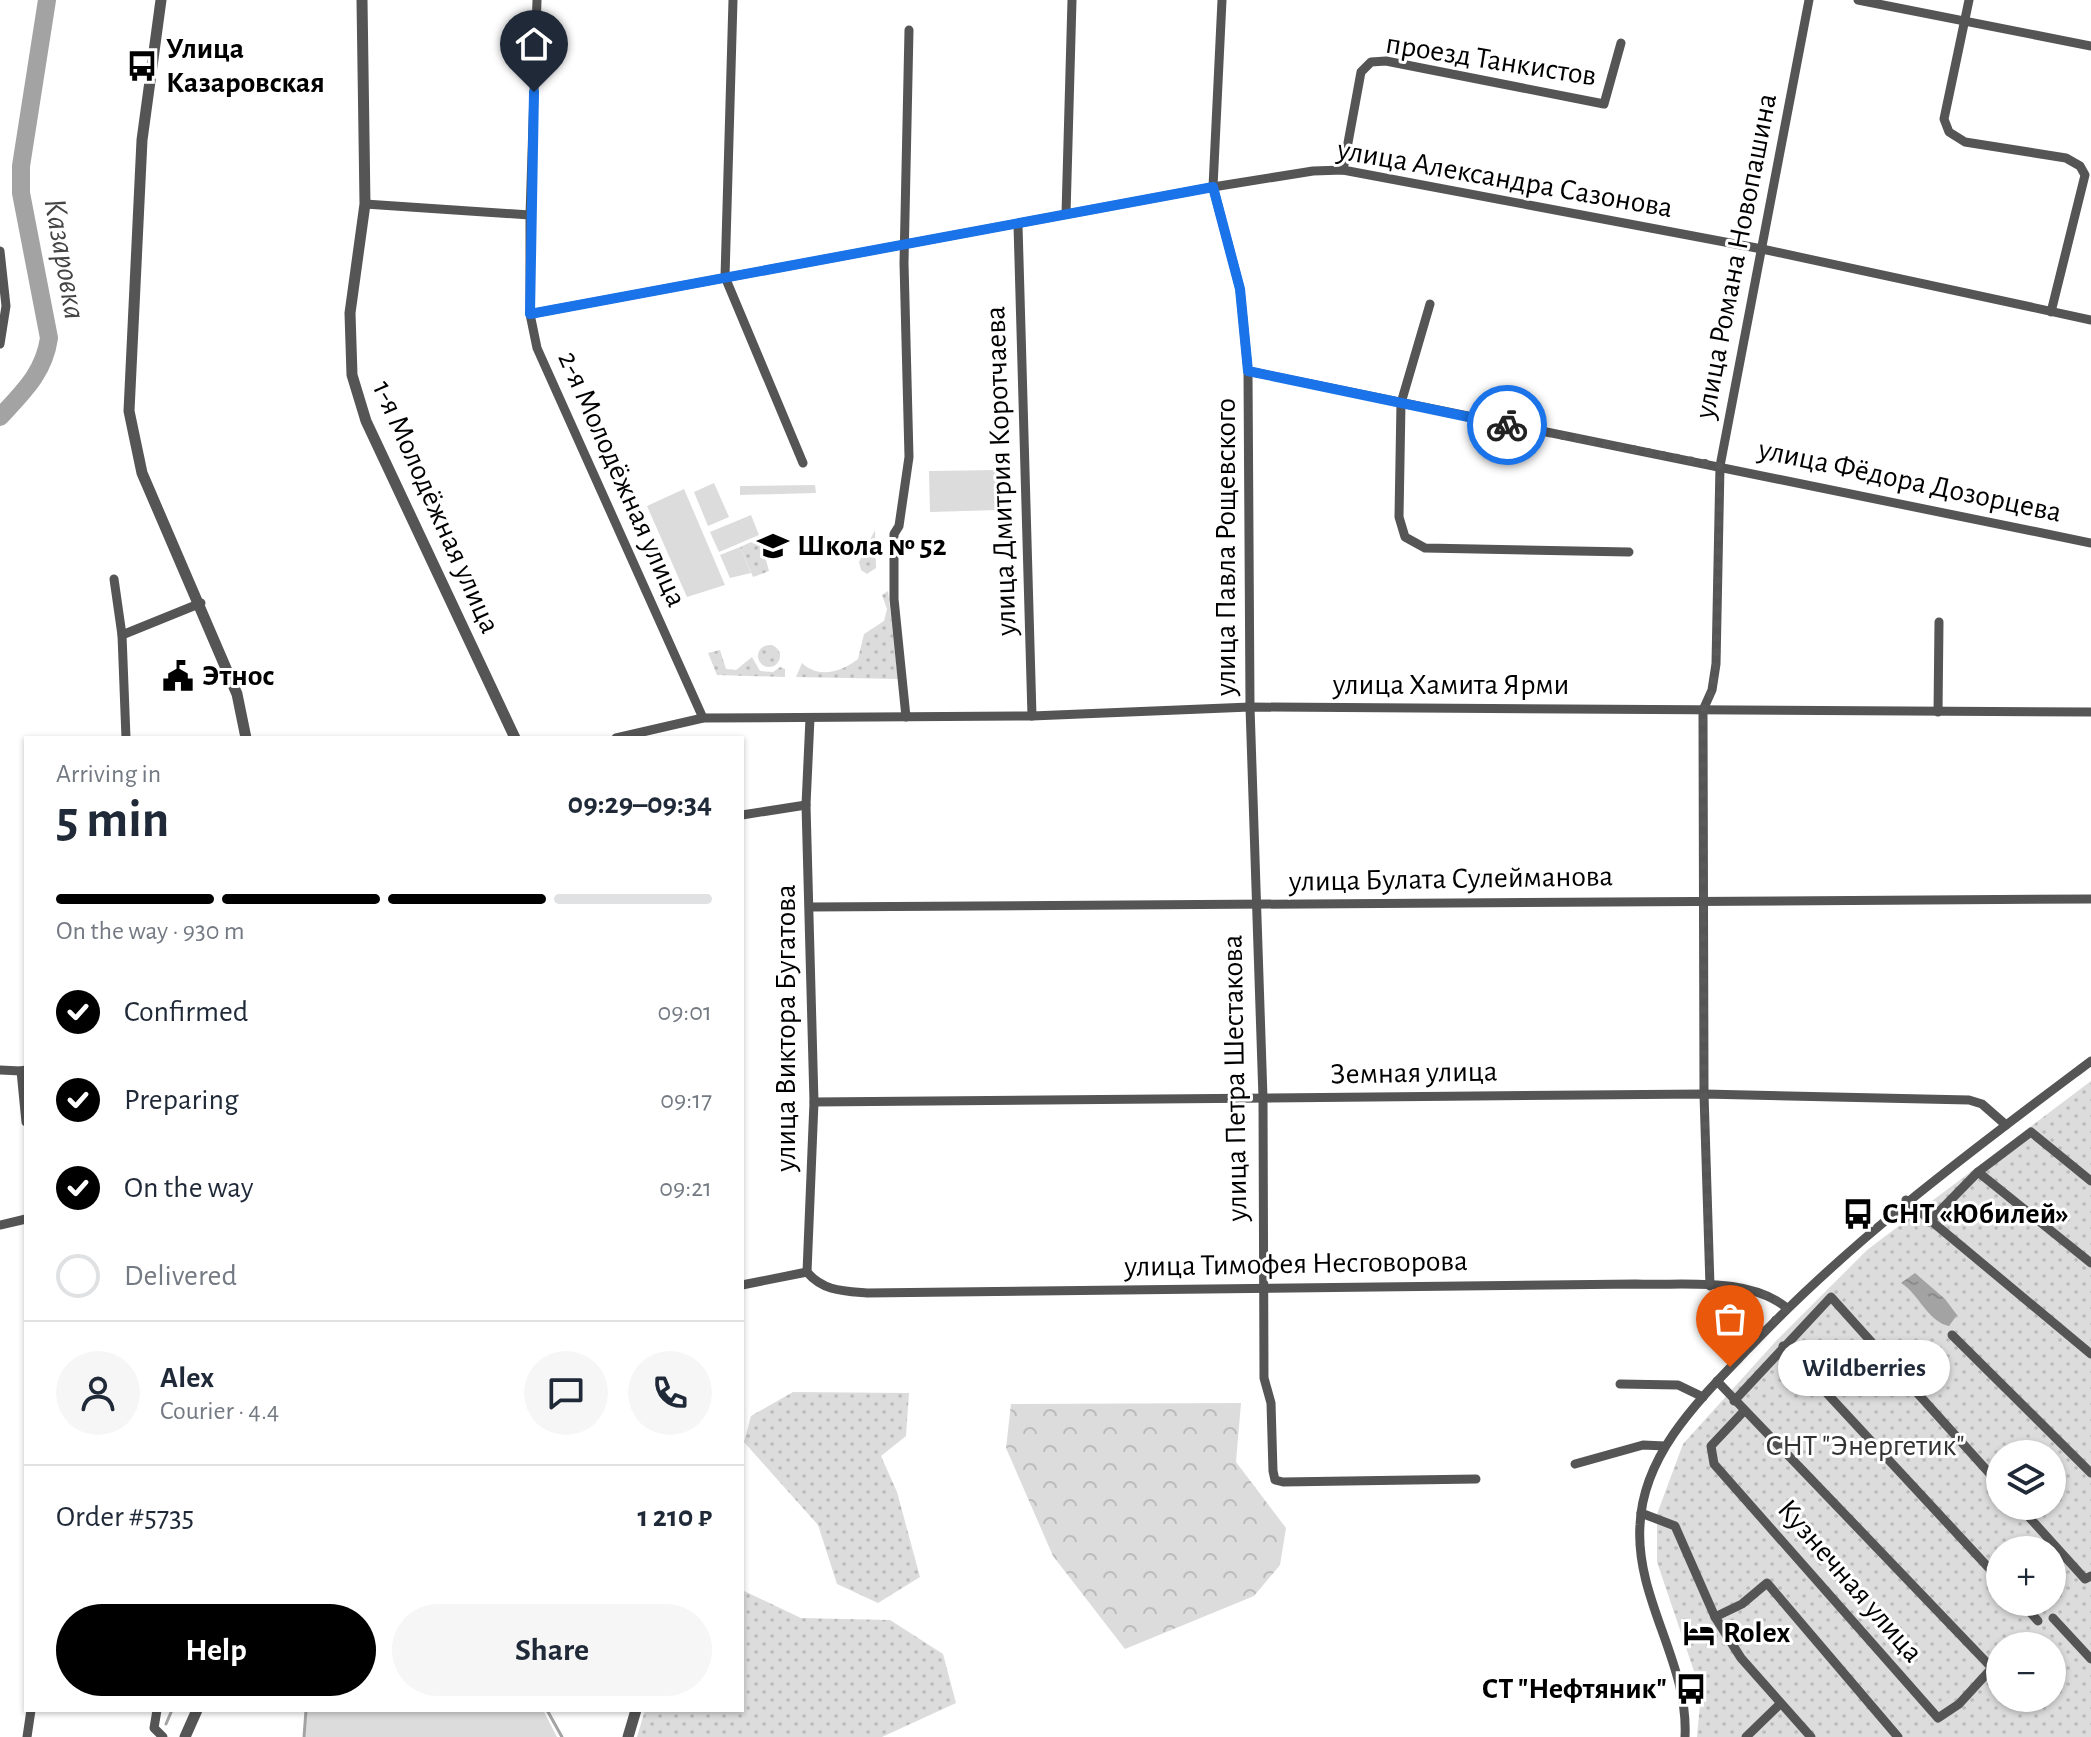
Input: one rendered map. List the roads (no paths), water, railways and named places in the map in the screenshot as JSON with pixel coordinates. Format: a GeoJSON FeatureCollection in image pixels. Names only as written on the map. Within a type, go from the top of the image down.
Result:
{"type":"FeatureCollection","features":[{"type":"Feature","properties":{"kind":"street"},"geometry":{"type":"LineString","coordinates":[[161,0],[142,140],[129,411],[142,473],[201,603],[237,694],[246,736]]}},
{"type":"Feature","properties":{"kind":"street","name":"1-я Молодёжная улица"},"geometry":{"type":"LineString","coordinates":[[362,0],[365,204],[350,313],[352,375],[366,421],[514,736]]}},
{"type":"Feature","properties":{"kind":"street","name":"2-я Молодёжная улица"},"geometry":{"type":"LineString","coordinates":[[537,0],[530,215],[530,314],[537,348],[703,718]]}},
{"type":"Feature","properties":{"kind":"street"},"geometry":{"type":"LineString","coordinates":[[733,0],[725,277],[803,463]]}},
{"type":"Feature","properties":{"kind":"street"},"geometry":{"type":"LineString","coordinates":[[1066,214],[1072,0]]}},
{"type":"Feature","properties":{"kind":"street","name":"улица Павла Рощевского"},"geometry":{"type":"LineString","coordinates":[[1222,0],[1213,187],[1240,289],[1248,371],[1250,707],[1255,905]]}},
{"type":"Feature","properties":{"kind":"street","name":"улица Романа Новопашина"},"geometry":{"type":"LineString","coordinates":[[1710,1286],[1704,1094],[1703,710],[1712,690],[1716,664],[1720,466],[1809,0]]}},
{"type":"Feature","properties":{"kind":"street"},"geometry":{"type":"LineString","coordinates":[[1858,0],[2091,46]]}},
{"type":"Feature","properties":{"kind":"street"},"geometry":{"type":"LineString","coordinates":[[1969,0],[1944,119],[1949,132],[1965,142],[2066,158],[2080,166],[2085,175],[2051,312]]}},
{"type":"Feature","properties":{"kind":"street"},"geometry":{"type":"LineString","coordinates":[[906,717],[894,599],[894,534],[899,526],[909,457],[905,245],[909,30]]}},
{"type":"Feature","properties":{"kind":"street","name":"проезд Танкистов"},"geometry":{"type":"LineString","coordinates":[[1343,170],[1361,72],[1371,62],[1386,61],[1604,104],[1621,43]]}},
{"type":"Feature","properties":{"kind":"street","name":"улица Александра Сазонова"},"geometry":{"type":"LineString","coordinates":[[530,314],[1213,187],[1313,171],[1343,170],[1762,249],[2091,320]]}},
{"type":"Feature","properties":{"kind":"street"},"geometry":{"type":"LineString","coordinates":[[365,204],[530,215]]}},
{"type":"Feature","properties":{"kind":"street","name":"улица Дмитрия Коротчаева"},"geometry":{"type":"LineString","coordinates":[[1018,225],[1032,716]]}},
{"type":"Feature","properties":{"kind":"street"},"geometry":{"type":"LineString","coordinates":[[0,251],[6,306],[0,344]]}},
{"type":"Feature","properties":{"kind":"street"},"geometry":{"type":"LineString","coordinates":[[1430,304],[1401,403],[1399,517],[1405,537],[1425,548],[1629,552]]}},
{"type":"Feature","properties":{"kind":"street","name":"улица Фёдора Дозорцева"},"geometry":{"type":"LineString","coordinates":[[1248,371],[2091,543]]}},
{"type":"Feature","properties":{"kind":"street"},"geometry":{"type":"LineString","coordinates":[[114,579],[122,635],[126,736]]}},
{"type":"Feature","properties":{"kind":"street"},"geometry":{"type":"LineString","coordinates":[[122,635],[201,603]]}},
{"type":"Feature","properties":{"kind":"street"},"geometry":{"type":"LineString","coordinates":[[1938,712],[1939,622]]}},
{"type":"Feature","properties":{"kind":"street","name":"улица Хамита Ярми"},"geometry":{"type":"LineString","coordinates":[[810,718],[1032,716],[1250,707],[2091,712]]}},
{"type":"Feature","properties":{"kind":"street"},"geometry":{"type":"LineString","coordinates":[[625,736],[703,718],[810,718]]}},
{"type":"Feature","properties":{"kind":"street","name":"улица Виктора Бугатова"},"geometry":{"type":"LineString","coordinates":[[807,1272],[814,1102],[806,805],[810,718]]}},
{"type":"Feature","properties":{"kind":"street"},"geometry":{"type":"LineString","coordinates":[[744,815],[806,805]]}},
{"type":"Feature","properties":{"kind":"street","name":"улица Булата Сулейманова"},"geometry":{"type":"LineString","coordinates":[[811,907],[1255,905],[1496,900],[2091,899]]}},
{"type":"Feature","properties":{"kind":"street","name":"улица Петра Шестакова"},"geometry":{"type":"LineString","coordinates":[[1255,905],[1263,1098],[1264,1378],[1271,1403],[1275,1480],[1476,1479]]}},
{"type":"Feature","properties":{"kind":"street"},"geometry":{"type":"LineString","coordinates":[[1685,1737],[1682,1686],[1641,1554],[1641,1513],[1650,1480],[1665,1446],[1717,1381],[1787,1308],[1906,1200],[2091,1061]]}},
{"type":"Feature","properties":{"kind":"street"},"geometry":{"type":"LineString","coordinates":[[0,1070],[23,1070]]}},
{"type":"Feature","properties":{"kind":"street","name":"Земная улица"},"geometry":{"type":"LineString","coordinates":[[814,1102],[1704,1094],[1969,1100],[1982,1104],[2006,1125]]}},
{"type":"Feature","properties":{"kind":"street"},"geometry":{"type":"LineString","coordinates":[[1929,1222],[1978,1172],[2031,1132],[2091,1181]]}},
{"type":"Feature","properties":{"kind":"street"},"geometry":{"type":"LineString","coordinates":[[1978,1172],[2091,1263]]}},
{"type":"Feature","properties":{"kind":"street"},"geometry":{"type":"LineString","coordinates":[[1906,1200],[2091,1354]]}},
{"type":"Feature","properties":{"kind":"street"},"geometry":{"type":"LineString","coordinates":[[0,1225],[24,1219]]}},
{"type":"Feature","properties":{"kind":"street"},"geometry":{"type":"LineString","coordinates":[[744,1285],[807,1272]]}},
{"type":"Feature","properties":{"kind":"street","name":"улица Тимофея Несговорова"},"geometry":{"type":"LineString","coordinates":[[807,1272],[815,1281],[834,1290],[867,1293],[1710,1286],[1750,1289],[1770,1295],[1787,1308]]}},
{"type":"Feature","properties":{"kind":"street"},"geometry":{"type":"LineString","coordinates":[[1734,1401],[1831,1297],[1986,1469]]}},
{"type":"Feature","properties":{"kind":"street"},"geometry":{"type":"LineString","coordinates":[[1952,1335],[2091,1473]]}},
{"type":"Feature","properties":{"kind":"street"},"geometry":{"type":"LineString","coordinates":[[1783,1346],[1986,1565]]}},
{"type":"Feature","properties":{"kind":"street"},"geometry":{"type":"LineString","coordinates":[[1717,1381],[1986,1657]]}},
{"type":"Feature","properties":{"kind":"street"},"geometry":{"type":"LineString","coordinates":[[1620,1384],[1678,1385],[1703,1397]]}},
{"type":"Feature","properties":{"kind":"street","name":"Кузнечная улица"},"geometry":{"type":"LineString","coordinates":[[1744,1411],[1711,1446],[1714,1464],[1938,1718],[1959,1704],[1986,1677]]}},
{"type":"Feature","properties":{"kind":"street"},"geometry":{"type":"LineString","coordinates":[[1575,1464],[1643,1445],[1665,1446]]}},
{"type":"Feature","properties":{"kind":"street"},"geometry":{"type":"LineString","coordinates":[[1641,1513],[1675,1526],[1715,1617],[1741,1658],[1811,1737]]}},
{"type":"Feature","properties":{"kind":"street"},"geometry":{"type":"LineString","coordinates":[[2032,1520],[2088,1578]]}},
{"type":"Feature","properties":{"kind":"street"},"geometry":{"type":"LineString","coordinates":[[1715,1617],[1742,1604],[1767,1583],[1898,1737]]}},
{"type":"Feature","properties":{"kind":"street"},"geometry":{"type":"LineString","coordinates":[[2034,1616],[2038,1621]]}},
{"type":"Feature","properties":{"kind":"street"},"geometry":{"type":"LineString","coordinates":[[2053,1618],[2091,1659]]}},
{"type":"Feature","properties":{"kind":"street"},"geometry":{"type":"LineString","coordinates":[[1746,1737],[1780,1704]]}},
{"type":"Feature","properties":{"kind":"street"},"geometry":{"type":"LineString","coordinates":[[27,1737],[31,1712]]}},
{"type":"Feature","properties":{"kind":"street"},"geometry":{"type":"LineString","coordinates":[[157,1712],[154,1728],[163,1737]]}},
{"type":"Feature","properties":{"kind":"street"},"geometry":{"type":"LineString","coordinates":[[185,1737],[196,1712]]}},
{"type":"Feature","properties":{"kind":"street"},"geometry":{"type":"LineString","coordinates":[[628,1737],[635,1712]]}},
{"type":"Feature","properties":{"kind":"water"},"geometry":{"type":"Polygon","coordinates":[[[1915,1273],[1945,1299],[1957,1315],[1949,1326],[1935,1319],[1901,1283],[1915,1273]]]}},
{"type":"Feature","properties":{"kind":"waterway","name":"Казаровка"},"geometry":{"type":"LineString","coordinates":[[0,417],[37,372],[49,338],[21,193],[21,166],[47,0]]}},
{"type":"Feature","properties":{"kind":"waterway"},"geometry":{"type":"LineString","coordinates":[[166,1724],[171,1712]]}},
{"type":"Feature","properties":{"kind":"waterway"},"geometry":{"type":"LineString","coordinates":[[304,1737],[306,1712]]}},
{"type":"Feature","properties":{"kind":"waterway"},"geometry":{"type":"LineString","coordinates":[[548,1712],[562,1737]]}},
{"type":"Feature","properties":{"kind":"place","name":"Улица Казаровская"},"geometry":{"type":"Point","coordinates":[142,66]}},
{"type":"Feature","properties":{"kind":"place","name":"Школа № 52"},"geometry":{"type":"Point","coordinates":[773,546]}},
{"type":"Feature","properties":{"kind":"place","name":"Этнос"},"geometry":{"type":"Point","coordinates":[178,676]}},
{"type":"Feature","properties":{"kind":"place","name":"СНТ «Юбилей»"},"geometry":{"type":"Point","coordinates":[1858,1214]}},
{"type":"Feature","properties":{"kind":"place","name":"Wildberries"},"geometry":{"type":"Point","coordinates":[1730,1367]}},
{"type":"Feature","properties":{"kind":"place","name":"Rolex"},"geometry":{"type":"Point","coordinates":[1699,1633]}},
{"type":"Feature","properties":{"kind":"place","name":"СТ \"Нефтяник\""},"geometry":{"type":"Point","coordinates":[1691,1689]}},
{"type":"Feature","properties":{"kind":"park label","name":"СНТ \"Энергетик\""},"geometry":{"type":"Point","coordinates":[1865,1446]}}]}
